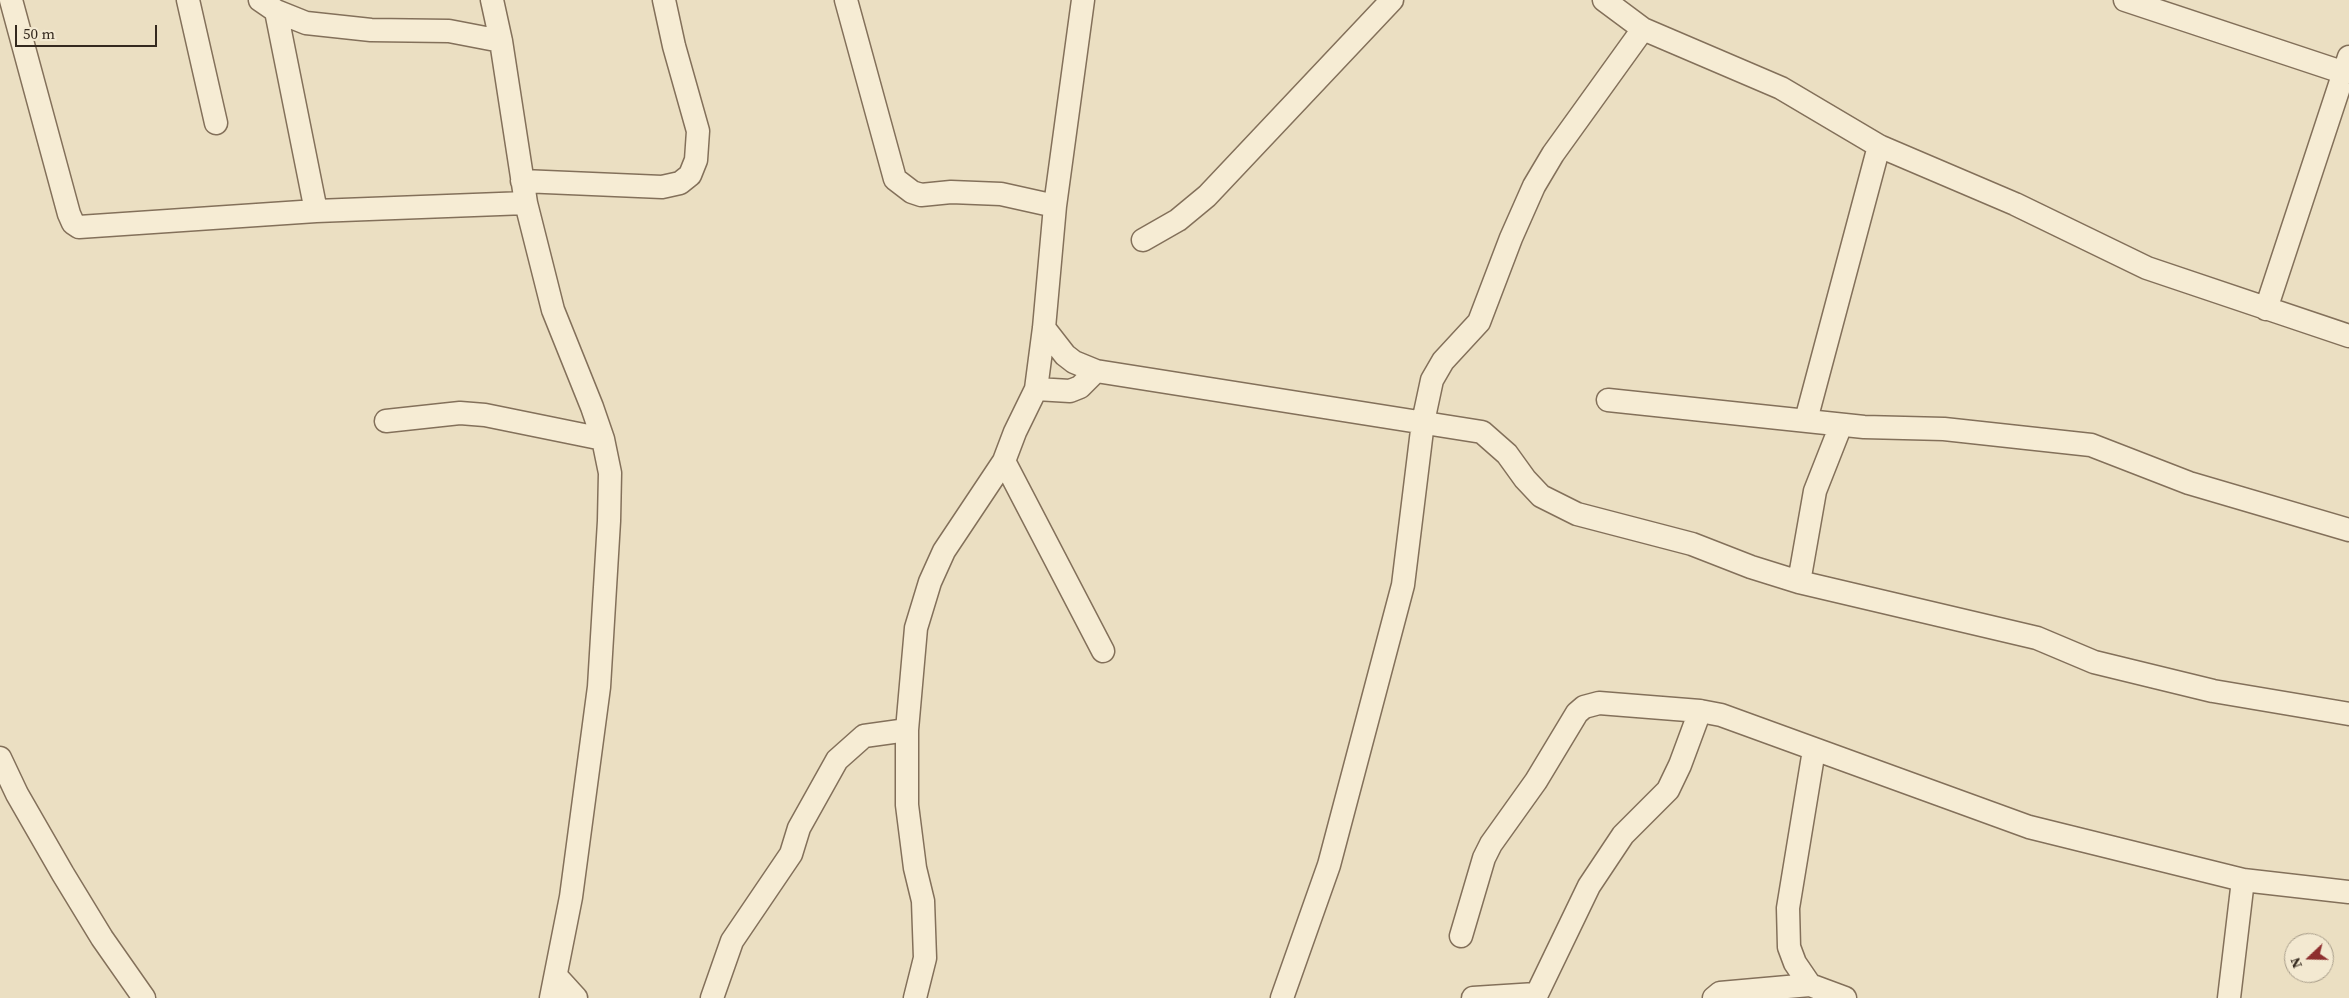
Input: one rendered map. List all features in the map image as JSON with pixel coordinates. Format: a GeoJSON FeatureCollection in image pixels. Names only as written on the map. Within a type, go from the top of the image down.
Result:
{"type":"FeatureCollection","features":[{"type":"Feature","properties":{"kind":"street"},"geometry":{"type":"LineString","coordinates":[[11,0],[73,223],[79,227],[86,228],[316,211],[524,192],[662,187],[680,183],[690,175],[696,160],[698,131],[674,46],[664,0]]}},
{"type":"Feature","properties":{"kind":"street"},"geometry":{"type":"LineString","coordinates":[[188,0],[216,123]]}},
{"type":"Feature","properties":{"kind":"street"},"geometry":{"type":"LineString","coordinates":[[492,0],[501,41],[524,192],[553,310],[603,439],[610,473],[599,687],[571,897],[552,998]]}},
{"type":"Feature","properties":{"kind":"street"},"geometry":{"type":"LineString","coordinates":[[846,0],[895,179],[912,192],[921,195],[951,192],[1001,194],[1055,206]]}},
{"type":"Feature","properties":{"kind":"street"},"geometry":{"type":"LineString","coordinates":[[916,998],[925,958],[923,901],[914,860],[907,806],[907,730],[916,628],[930,582],[944,551],[1004,461],[1036,389],[1044,328],[1055,206],[1083,0]]}},
{"type":"Feature","properties":{"kind":"street"},"geometry":{"type":"LineString","coordinates":[[1143,240],[1178,220],[1207,196],[1392,0]]}},
{"type":"Feature","properties":{"kind":"street"},"geometry":{"type":"LineString","coordinates":[[1604,0],[1643,29],[1781,88],[1879,146],[2015,204],[2147,268],[2349,336]]}},
{"type":"Feature","properties":{"kind":"street"},"geometry":{"type":"LineString","coordinates":[[2125,0],[2170,7],[2347,65],[2266,309]]}},
{"type":"Feature","properties":{"kind":"street"},"geometry":{"type":"LineString","coordinates":[[268,6],[316,211]]}},
{"type":"Feature","properties":{"kind":"street"},"geometry":{"type":"LineString","coordinates":[[268,6],[306,23],[371,30],[450,31],[501,41]]}},
{"type":"Feature","properties":{"kind":"street"},"geometry":{"type":"LineString","coordinates":[[1282,998],[1329,865],[1402,585],[1423,422],[1432,380],[1443,361],[1479,322],[1511,238],[1534,186],[1553,154],[1643,29]]}},
{"type":"Feature","properties":{"kind":"street"},"geometry":{"type":"LineString","coordinates":[[1806,420],[1879,146]]}},
{"type":"Feature","properties":{"kind":"street"},"geometry":{"type":"LineString","coordinates":[[1044,328],[1065,355],[1074,362],[1096,372],[1482,432],[1508,454],[1525,479],[1541,496],[1577,514],[1692,544],[1751,568],[1799,582],[2036,638],[2094,662],[2195,687],[2349,714]]}},
{"type":"Feature","properties":{"kind":"street"},"geometry":{"type":"LineString","coordinates":[[1036,389],[1070,390],[1080,387],[1096,372]]}},
{"type":"Feature","properties":{"kind":"street"},"geometry":{"type":"LineString","coordinates":[[1608,400],[1841,425],[1944,429],[2091,445],[2189,483],[2349,530]]}},
{"type":"Feature","properties":{"kind":"street"},"geometry":{"type":"LineString","coordinates":[[386,421],[460,414],[485,415],[603,439]]}},
{"type":"Feature","properties":{"kind":"street"},"geometry":{"type":"LineString","coordinates":[[1799,582],[1815,491],[1841,425]]}},
{"type":"Feature","properties":{"kind":"street"},"geometry":{"type":"LineString","coordinates":[[1004,461],[1103,652]]}},
{"type":"Feature","properties":{"kind":"street"},"geometry":{"type":"LineString","coordinates":[[1461,936],[1484,858],[1491,844],[1536,781],[1577,713],[1584,707],[1599,703],[1721,715],[2029,827],[2242,880],[2349,892]]}},
{"type":"Feature","properties":{"kind":"street"},"geometry":{"type":"LineString","coordinates":[[1473,998],[1535,996],[1589,886],[1623,835],[1668,790],[1680,765],[1700,712]]}},
{"type":"Feature","properties":{"kind":"street"},"geometry":{"type":"LineString","coordinates":[[712,998],[732,941],[791,854],[800,828],[837,760],[864,736],[907,730]]}},
{"type":"Feature","properties":{"kind":"street"},"geometry":{"type":"LineString","coordinates":[[1810,985],[1795,963],[1789,947],[1788,908],[1814,750]]}},
{"type":"Feature","properties":{"kind":"street"},"geometry":{"type":"LineString","coordinates":[[0,758],[17,794],[68,882],[138,996]]}},
{"type":"Feature","properties":{"kind":"street"},"geometry":{"type":"LineString","coordinates":[[2229,998],[2242,880]]}},
{"type":"Feature","properties":{"kind":"street"},"geometry":{"type":"LineString","coordinates":[[556,976],[576,998]]}},
{"type":"Feature","properties":{"kind":"street"},"geometry":{"type":"LineString","coordinates":[[1714,998],[1720,993],[1810,985],[1845,998]]}}]}
